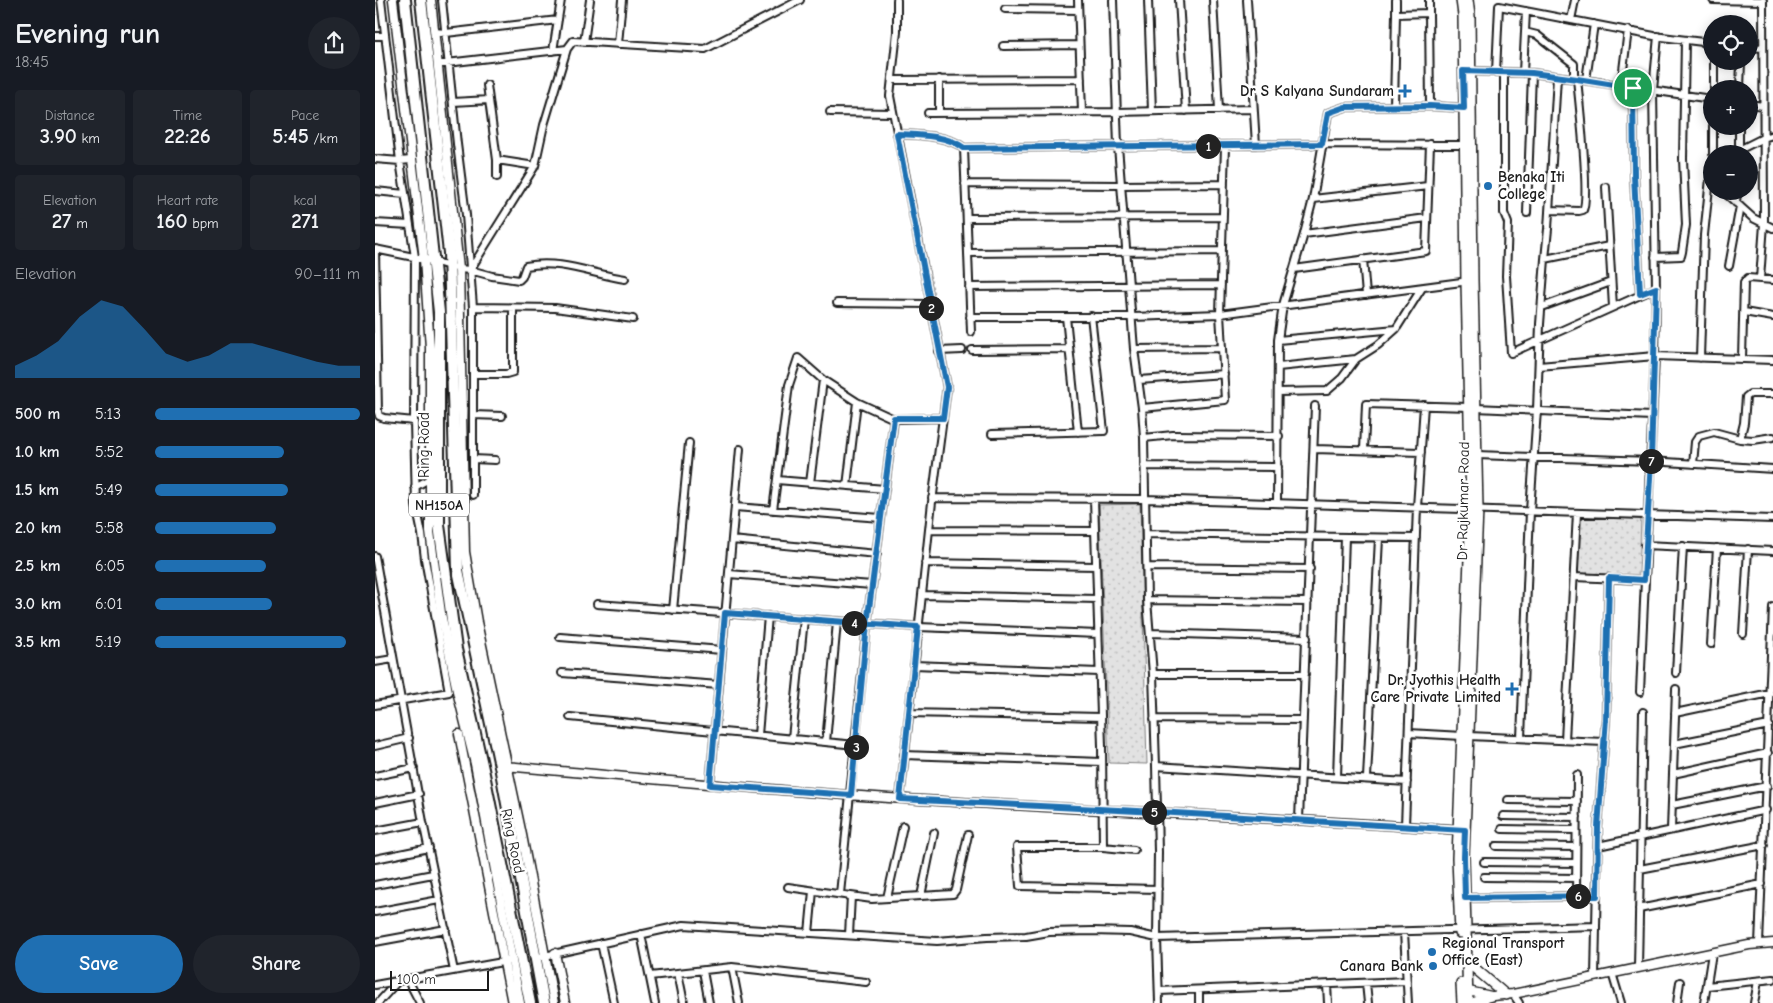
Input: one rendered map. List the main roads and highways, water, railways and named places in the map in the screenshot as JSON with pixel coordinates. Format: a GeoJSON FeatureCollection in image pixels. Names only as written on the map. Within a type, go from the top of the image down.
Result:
{"type":"FeatureCollection","features":[{"type":"Feature","properties":{"kind":"highway","name":"Ring Road"},"geometry":{"type":"LineString","coordinates":[[405,0],[428,260],[439,312],[439,525],[456,649],[483,769],[513,961],[530,1003]]}},
{"type":"Feature","properties":{"kind":"highway","name":"Ring Road"},"geometry":{"type":"LineString","coordinates":[[421,0],[455,267],[458,570],[504,766],[540,957],[544,1003]]}},
{"type":"Feature","properties":{"kind":"main road","name":"Dr Rajkumar Road"},"geometry":{"type":"LineString","coordinates":[[1461,0],[1467,71],[1469,281],[1475,509]]}},
{"type":"Feature","properties":{"kind":"main road","name":"Dr Rajkumar Road"},"geometry":{"type":"LineString","coordinates":[[1468,0],[1470,16],[1464,108],[1468,145]]}},
{"type":"Feature","properties":{"kind":"main road","name":"Dr Rajkumar Road"},"geometry":{"type":"LineString","coordinates":[[1463,930],[1457,858],[1461,830],[1466,736],[1477,455],[1473,408]]}},
{"type":"Feature","properties":{"kind":"main road","name":"Dr Rajkumar Road"},"geometry":{"type":"LineString","coordinates":[[1461,830],[1465,898],[1463,930],[1464,990],[1462,1003]]}},
{"type":"Feature","properties":{"kind":"main road"},"geometry":{"type":"LineString","coordinates":[[1463,960],[1513,999]]}},
{"type":"Feature","properties":{"kind":"main road","name":"Dr Rajkumar Road"},"geometry":{"type":"LineString","coordinates":[[1464,990],[1469,1003]]}},
{"type":"Feature","properties":{"kind":"place","name":"Dr S Kalyana Sundaram"},"geometry":{"type":"Point","coordinates":[1405,91]}},
{"type":"Feature","properties":{"kind":"place","name":"Benaka Iti College"},"geometry":{"type":"Point","coordinates":[1488,186]}},
{"type":"Feature","properties":{"kind":"place","name":"Dr. Jyothis Health Care Private Limited"},"geometry":{"type":"Point","coordinates":[1512,689]}},
{"type":"Feature","properties":{"kind":"place","name":"Regional Transport Office (East)"},"geometry":{"type":"Point","coordinates":[1432,952]}},
{"type":"Feature","properties":{"kind":"place","name":"Canara Bank"},"geometry":{"type":"Point","coordinates":[1433,966]}}]}
